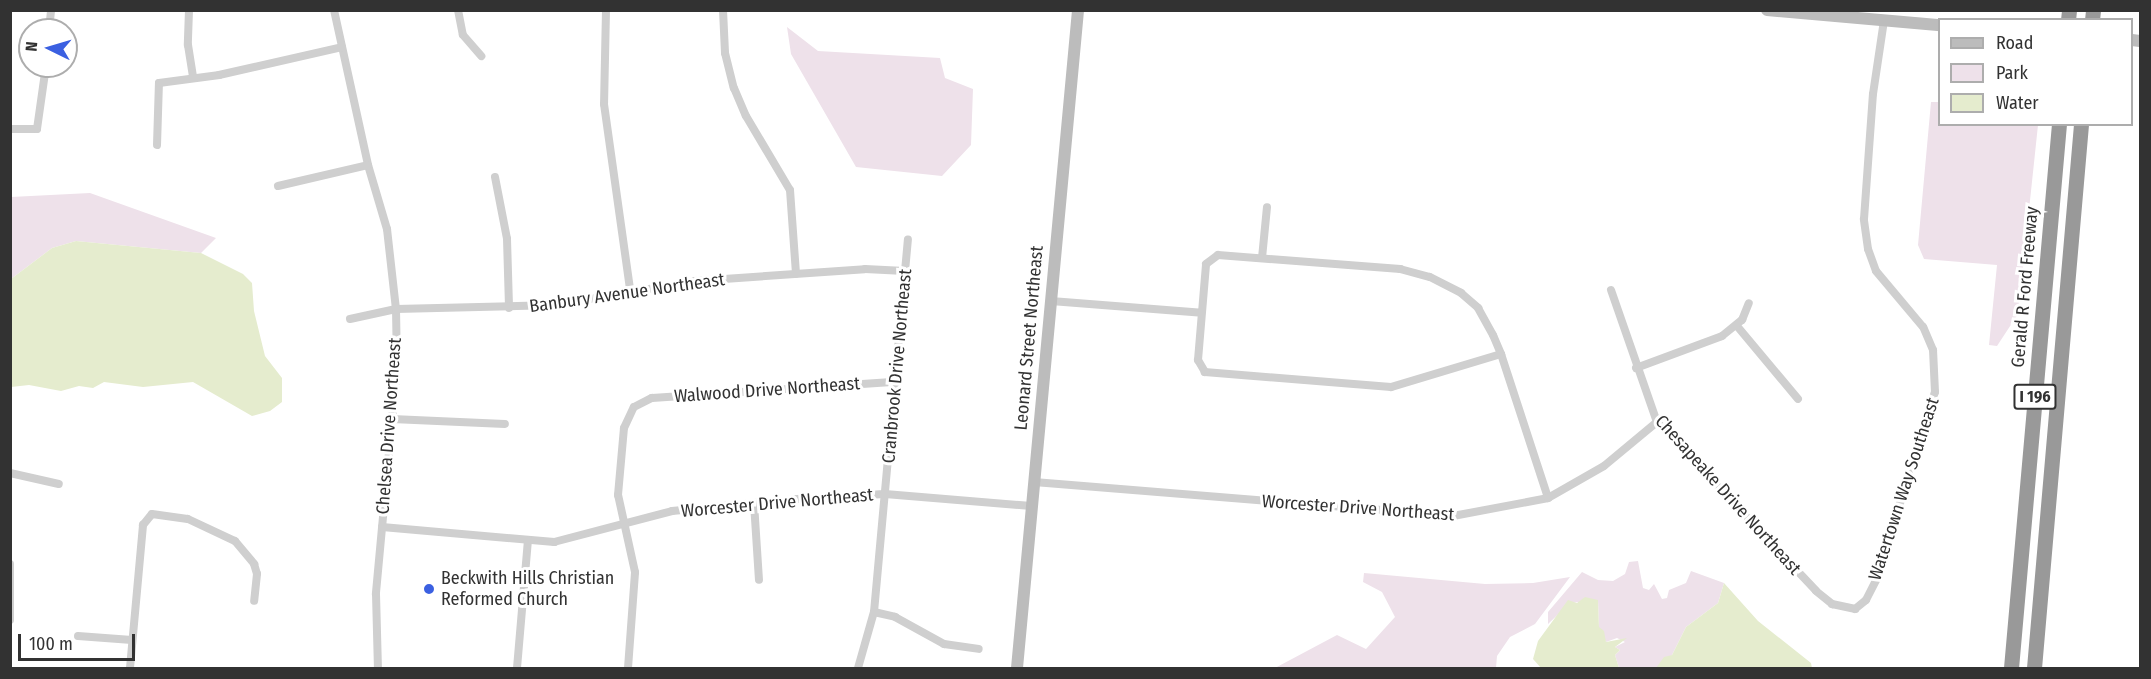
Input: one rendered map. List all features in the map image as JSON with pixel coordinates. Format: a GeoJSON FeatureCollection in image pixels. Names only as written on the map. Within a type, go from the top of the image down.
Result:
{"type":"FeatureCollection","features":[{"type":"Feature","properties":{"kind":"highway","name":"Gerald R Ford Freeway"},"geometry":{"type":"LineString","coordinates":[[2011,669],[2059,126]]}},
{"type":"Feature","properties":{"kind":"highway","name":"I 196"},"geometry":{"type":"LineString","coordinates":[[2034,669],[2081,126]]}},
{"type":"Feature","properties":{"kind":"main road","name":"Leonard Street Northeast"},"geometry":{"type":"LineString","coordinates":[[1017,669],[1078,10]]}},
{"type":"Feature","properties":{"kind":"main road"},"geometry":{"type":"LineString","coordinates":[[1767,10],[1938,25]]}},
{"type":"Feature","properties":{"kind":"street"},"geometry":{"type":"LineString","coordinates":[[189,10],[188,45],[193,78]]}},
{"type":"Feature","properties":{"kind":"street","name":"Chelsea Drive Northeast"},"geometry":{"type":"LineString","coordinates":[[334,10],[368,165],[387,229],[396,309],[397,366],[375,626],[378,669]]}},
{"type":"Feature","properties":{"kind":"street"},"geometry":{"type":"LineString","coordinates":[[458,10],[463,35],[482,56]]}},
{"type":"Feature","properties":{"kind":"street"},"geometry":{"type":"LineString","coordinates":[[606,10],[604,104],[630,290]]}},
{"type":"Feature","properties":{"kind":"street"},"geometry":{"type":"LineString","coordinates":[[723,10],[725,52],[739,100],[790,190],[796,274]]}},
{"type":"Feature","properties":{"kind":"street","name":"Watertown Way Southeast"},"geometry":{"type":"LineString","coordinates":[[1850,610],[1866,600],[1876,580],[1935,392],[1933,350],[1923,327],[1876,272],[1866,239],[1864,219],[1873,94],[1884,20]]}},
{"type":"Feature","properties":{"kind":"street"},"geometry":{"type":"LineString","coordinates":[[157,146],[157,85],[342,47]]}},
{"type":"Feature","properties":{"kind":"street"},"geometry":{"type":"LineString","coordinates":[[10,129],[37,129],[43,78]]}},
{"type":"Feature","properties":{"kind":"street"},"geometry":{"type":"LineString","coordinates":[[278,186],[368,165]]}},
{"type":"Feature","properties":{"kind":"street"},"geometry":{"type":"LineString","coordinates":[[495,177],[507,239],[509,308]]}},
{"type":"Feature","properties":{"kind":"street"},"geometry":{"type":"LineString","coordinates":[[1262,258],[1267,207]]}},
{"type":"Feature","properties":{"kind":"street","name":"Cranbrook Drive Northeast"},"geometry":{"type":"LineString","coordinates":[[858,669],[874,612],[908,240]]}},
{"type":"Feature","properties":{"kind":"street"},"geometry":{"type":"LineString","coordinates":[[1501,354],[1391,387],[1205,372],[1198,360],[1206,264],[1213,256],[1400,269],[1430,277],[1451,286],[1478,308],[1501,354],[1548,498]]}},
{"type":"Feature","properties":{"kind":"street","name":"Banbury Avenue Northeast"},"geometry":{"type":"LineString","coordinates":[[350,319],[396,309],[555,306],[630,290],[796,274],[905,271]]}},
{"type":"Feature","properties":{"kind":"street","name":"Chesapeake Drive Northeast"},"geometry":{"type":"LineString","coordinates":[[1611,290],[1636,368],[1657,422],[1797,573],[1832,604],[1850,610]]}},
{"type":"Feature","properties":{"kind":"street"},"geometry":{"type":"LineString","coordinates":[[1051,301],[1202,312]]}},
{"type":"Feature","properties":{"kind":"street"},"geometry":{"type":"LineString","coordinates":[[1636,368],[1706,345],[1737,326],[1749,303]]}},
{"type":"Feature","properties":{"kind":"street"},"geometry":{"type":"LineString","coordinates":[[1737,326],[1798,399]]}},
{"type":"Feature","properties":{"kind":"street","name":"Walwood Drive Northeast"},"geometry":{"type":"LineString","coordinates":[[625,524],[618,495],[624,428],[628,415],[640,403],[652,398],[895,382]]}},
{"type":"Feature","properties":{"kind":"street"},"geometry":{"type":"LineString","coordinates":[[392,418],[505,424]]}},
{"type":"Feature","properties":{"kind":"street","name":"Worcester Drive Northeast"},"geometry":{"type":"LineString","coordinates":[[1034,482],[1427,516],[1488,512],[1548,498],[1604,466],[1657,422]]}},
{"type":"Feature","properties":{"kind":"street"},"geometry":{"type":"LineString","coordinates":[[10,473],[59,484]]}},
{"type":"Feature","properties":{"kind":"street","name":"Worcester Drive Northeast"},"geometry":{"type":"LineString","coordinates":[[382,527],[528,540],[569,540],[692,508],[754,502],[885,494],[1032,506]]}},
{"type":"Feature","properties":{"kind":"street"},"geometry":{"type":"LineString","coordinates":[[754,502],[759,580]]}},
{"type":"Feature","properties":{"kind":"street"},"geometry":{"type":"LineString","coordinates":[[130,669],[142,525],[152,514],[188,519],[235,541],[254,564],[257,587],[254,601]]}},
{"type":"Feature","properties":{"kind":"street"},"geometry":{"type":"LineString","coordinates":[[625,524],[635,572],[628,669]]}},
{"type":"Feature","properties":{"kind":"street"},"geometry":{"type":"LineString","coordinates":[[517,669],[528,540]]}},
{"type":"Feature","properties":{"kind":"street"},"geometry":{"type":"LineString","coordinates":[[10,564],[10,620]]}},
{"type":"Feature","properties":{"kind":"street"},"geometry":{"type":"LineString","coordinates":[[874,612],[895,617],[944,644],[979,649]]}},
{"type":"Feature","properties":{"kind":"street"},"geometry":{"type":"LineString","coordinates":[[78,636],[132,640]]}},
{"type":"Feature","properties":{"kind":"green space"},"geometry":{"type":"Polygon","coordinates":[[[787,27],[818,51],[940,58],[945,78],[973,89],[971,145],[942,176],[856,167],[791,54],[787,27]]]}},
{"type":"Feature","properties":{"kind":"green space"},"geometry":{"type":"Polygon","coordinates":[[[1931,102],[1938,102],[1938,126],[2038,126],[2018,314],[1997,346],[1989,345],[1997,265],[1924,259],[1918,245],[1931,102]]]}},
{"type":"Feature","properties":{"kind":"green space"},"geometry":{"type":"Polygon","coordinates":[[[90,193],[216,238],[201,253],[76,241],[52,248],[11,279],[11,197],[90,193]]]}},
{"type":"Feature","properties":{"kind":"green space"},"geometry":{"type":"Polygon","coordinates":[[[1638,561],[1643,588],[1649,590],[1654,584],[1662,599],[1667,598],[1669,590],[1686,583],[1691,571],[1724,583],[1718,603],[1686,627],[1672,655],[1659,668],[1619,668],[1615,655],[1620,650],[1615,647],[1625,642],[1617,638],[1606,642],[1599,628],[1598,600],[1570,603],[1548,624],[1548,612],[1582,572],[1598,580],[1613,581],[1625,574],[1629,562],[1638,561]]]}},
{"type":"Feature","properties":{"kind":"green space"},"geometry":{"type":"Polygon","coordinates":[[[1364,573],[1485,584],[1533,583],[1570,577],[1535,624],[1510,637],[1497,656],[1496,668],[1275,668],[1337,635],[1366,649],[1395,617],[1382,592],[1363,582],[1364,573]]]}},
{"type":"Feature","properties":{"kind":"water"},"geometry":{"type":"Polygon","coordinates":[[[76,241],[201,253],[243,274],[252,283],[254,311],[265,356],[282,378],[282,402],[270,411],[252,416],[193,382],[143,387],[104,382],[93,388],[79,386],[61,391],[29,385],[11,387],[11,279],[52,248],[76,241]]]}},
{"type":"Feature","properties":{"kind":"water"},"geometry":{"type":"Polygon","coordinates":[[[1724,583],[1758,621],[1811,663],[1812,668],[1656,668],[1664,657],[1672,655],[1686,627],[1718,603],[1724,583]]]}},
{"type":"Feature","properties":{"kind":"water"},"geometry":{"type":"Polygon","coordinates":[[[1585,597],[1598,600],[1599,627],[1604,631],[1606,642],[1627,638],[1615,647],[1620,650],[1615,655],[1619,668],[1541,668],[1533,659],[1538,641],[1568,600],[1577,603],[1585,597]]]}},
{"type":"Feature","properties":{"kind":"place","name":"Beckwith Hills Christian Reformed Church"},"geometry":{"type":"Point","coordinates":[429,589]}}]}
